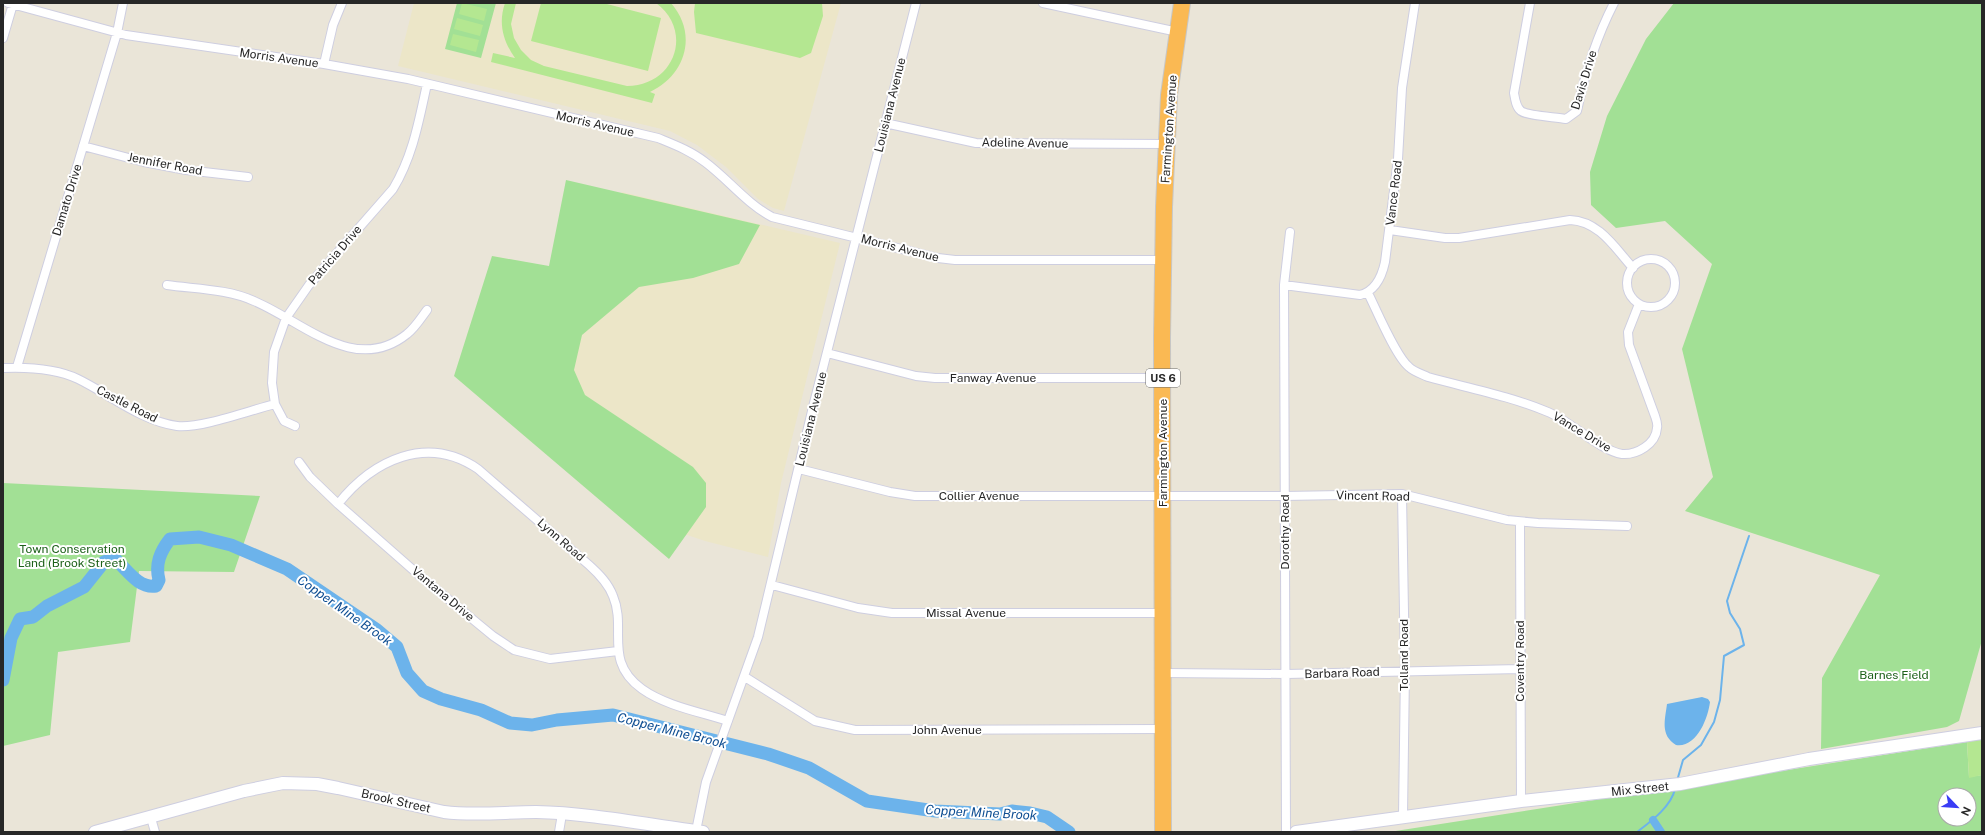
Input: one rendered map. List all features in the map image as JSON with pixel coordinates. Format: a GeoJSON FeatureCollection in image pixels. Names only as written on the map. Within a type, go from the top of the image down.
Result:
{"type":"FeatureCollection","features":[{"type":"Feature","properties":{"kind":"highway","name":"Farmington Avenue"},"geometry":{"type":"LineString","coordinates":[[1162,832],[1164,673],[1163,260],[1169,95],[1182,3]]}},
{"type":"Feature","properties":{"kind":"main road","name":"Mix Street"},"geometry":{"type":"LineString","coordinates":[[1296,832],[1403,816],[1521,801],[1676,785],[1809,759],[1982,733]]}},
{"type":"Feature","properties":{"kind":"main road","name":"Brook Street"},"geometry":{"type":"LineString","coordinates":[[95,832],[151,818],[244,791],[283,783],[294,783],[338,788],[420,808],[450,813],[562,814],[699,832]]}},
{"type":"Feature","properties":{"kind":"street","name":"Damato Drive"},"geometry":{"type":"LineString","coordinates":[[17,367],[117,33],[123,3]]}},
{"type":"Feature","properties":{"kind":"street"},"geometry":{"type":"LineString","coordinates":[[324,64],[333,25],[342,3]]}},
{"type":"Feature","properties":{"kind":"street","name":"Louisiana Avenue"},"geometry":{"type":"LineString","coordinates":[[699,832],[706,782],[745,677],[772,585],[827,353],[916,3]]}},
{"type":"Feature","properties":{"kind":"street"},"geometry":{"type":"LineString","coordinates":[[1043,3],[1178,32]]}},
{"type":"Feature","properties":{"kind":"street","name":"Vance Road"},"geometry":{"type":"LineString","coordinates":[[1368,292],[1381,276],[1390,230],[1398,158],[1402,88],[1415,3]]}},
{"type":"Feature","properties":{"kind":"street","name":"Davis Drive"},"geometry":{"type":"LineString","coordinates":[[1530,3],[1514,93],[1515,100],[1519,110],[1525,114],[1566,118],[1574,115],[1576,111],[1596,38],[1614,3]]}},
{"type":"Feature","properties":{"kind":"street","name":"Morris Avenue"},"geometry":{"type":"LineString","coordinates":[[10,4],[117,33],[324,64],[427,84],[658,138],[696,155],[758,209],[772,217],[938,258],[955,260],[1163,260]]}},
{"type":"Feature","properties":{"kind":"street"},"geometry":{"type":"LineString","coordinates":[[3,38],[10,4]]}},
{"type":"Feature","properties":{"kind":"street","name":"Patricia Drive"},"geometry":{"type":"LineString","coordinates":[[295,426],[284,421],[275,404],[272,382],[274,352],[286,318],[309,285],[393,189],[403,173],[415,139],[427,84]]}},
{"type":"Feature","properties":{"kind":"street","name":"Adeline Avenue"},"geometry":{"type":"LineString","coordinates":[[885,123],[976,143],[1167,144]]}},
{"type":"Feature","properties":{"kind":"street","name":"Jennifer Road"},"geometry":{"type":"LineString","coordinates":[[83,146],[144,162],[186,170],[248,177]]}},
{"type":"Feature","properties":{"kind":"street"},"geometry":{"type":"LineString","coordinates":[[1390,230],[1452,238],[1570,220],[1581,220],[1603,234],[1633,268]]}},
{"type":"Feature","properties":{"kind":"street","name":"Dorothy Road"},"geometry":{"type":"LineString","coordinates":[[1286,832],[1284,285],[1290,232]]}},
{"type":"Feature","properties":{"kind":"street"},"geometry":{"type":"LineString","coordinates":[[1645,260],[1660,261],[1666,265],[1674,278],[1673,293],[1663,304],[1648,307],[1639,304],[1630,294],[1628,287],[1628,280],[1633,268],[1645,260]]}},
{"type":"Feature","properties":{"kind":"street"},"geometry":{"type":"LineString","coordinates":[[167,285],[240,296],[254,301],[323,338],[344,347],[372,350],[391,345],[408,333],[427,310]]}},
{"type":"Feature","properties":{"kind":"street"},"geometry":{"type":"LineString","coordinates":[[1284,285],[1353,296],[1368,292]]}},
{"type":"Feature","properties":{"kind":"street","name":"Vance Drive"},"geometry":{"type":"LineString","coordinates":[[1368,292],[1383,324],[1402,358],[1407,366],[1415,372],[1428,377],[1526,403],[1549,412],[1568,422],[1608,449],[1620,454],[1631,453],[1644,448],[1652,441],[1658,428],[1629,345],[1628,332],[1639,304]]}},
{"type":"Feature","properties":{"kind":"street","name":"Fanway Avenue"},"geometry":{"type":"LineString","coordinates":[[827,353],[916,376],[935,378],[1163,378]]}},
{"type":"Feature","properties":{"kind":"street","name":"Castle Road"},"geometry":{"type":"LineString","coordinates":[[3,368],[17,367],[45,369],[77,378],[157,421],[178,426],[202,424],[275,404]]}},
{"type":"Feature","properties":{"kind":"street","name":"Lynn Road"},"geometry":{"type":"LineString","coordinates":[[338,504],[363,477],[396,459],[413,453],[436,453],[451,455],[464,460],[478,469],[566,545],[606,582],[613,596],[616,607],[618,652],[625,670],[642,689],[668,702],[728,722]]}},
{"type":"Feature","properties":{"kind":"street","name":"Vantana Drive"},"geometry":{"type":"LineString","coordinates":[[299,462],[310,477],[338,504],[420,576],[494,636],[514,650],[550,659],[618,652]]}},
{"type":"Feature","properties":{"kind":"street","name":"Collier Avenue"},"geometry":{"type":"LineString","coordinates":[[799,469],[890,492],[915,496],[1164,496]]}},
{"type":"Feature","properties":{"kind":"street","name":"Vincent Road"},"geometry":{"type":"LineString","coordinates":[[1164,496],[1402,494],[1520,522],[1627,526]]}},
{"type":"Feature","properties":{"kind":"street","name":"Tolland Road"},"geometry":{"type":"LineString","coordinates":[[1402,494],[1405,671],[1403,816]]}},
{"type":"Feature","properties":{"kind":"street","name":"Coventry Road"},"geometry":{"type":"LineString","coordinates":[[1520,522],[1521,801]]}},
{"type":"Feature","properties":{"kind":"street","name":"Missal Avenue"},"geometry":{"type":"LineString","coordinates":[[772,585],[858,608],[892,613],[1164,613]]}},
{"type":"Feature","properties":{"kind":"street","name":"Barbara Road"},"geometry":{"type":"LineString","coordinates":[[1164,673],[1286,674],[1520,669]]}},
{"type":"Feature","properties":{"kind":"street","name":"John Avenue"},"geometry":{"type":"LineString","coordinates":[[745,677],[815,721],[855,730],[1163,729]]}},
{"type":"Feature","properties":{"kind":"street"},"geometry":{"type":"LineString","coordinates":[[559,832],[562,814]]}},
{"type":"Feature","properties":{"kind":"street"},"geometry":{"type":"LineString","coordinates":[[151,818],[155,832]]}},
{"type":"Feature","properties":{"kind":"shaded area"},"geometry":{"type":"Polygon","coordinates":[[[414,3],[841,3],[784,211],[773,208],[758,199],[726,167],[697,145],[670,131],[398,66],[414,3]]]}},
{"type":"Feature","properties":{"kind":"shaded area"},"geometry":{"type":"Polygon","coordinates":[[[622,192],[840,243],[781,483],[768,557],[705,541],[637,518],[492,256],[605,277],[622,192]]]}},
{"type":"Feature","properties":{"kind":"green space"},"geometry":{"type":"Polygon","coordinates":[[[457,3],[496,3],[481,58],[445,49],[457,3]]]}},
{"type":"Feature","properties":{"kind":"green space"},"geometry":{"type":"Polygon","coordinates":[[[462,3],[487,9],[484,21],[459,14],[462,3]]]}},
{"type":"Feature","properties":{"kind":"green space"},"geometry":{"type":"Polygon","coordinates":[[[505,3],[516,3],[511,24],[514,38],[521,50],[531,60],[544,66],[627,86],[644,84],[657,77],[667,67],[674,55],[676,42],[674,28],[668,15],[656,3],[671,3],[679,15],[684,28],[686,40],[684,53],[680,65],[672,75],[662,85],[650,92],[655,94],[652,103],[491,62],[493,53],[515,58],[507,45],[503,32],[502,18],[505,3]]]}},
{"type":"Feature","properties":{"kind":"green space"},"geometry":{"type":"Polygon","coordinates":[[[541,3],[603,3],[661,18],[648,71],[531,41],[541,3]]]}},
{"type":"Feature","properties":{"kind":"green space"},"geometry":{"type":"Polygon","coordinates":[[[695,3],[822,3],[823,16],[811,53],[800,58],[696,33],[694,12],[695,3]]]}},
{"type":"Feature","properties":{"kind":"green space","name":"Barnes Field"},"geometry":{"type":"Polygon","coordinates":[[[1674,3],[1982,3],[1982,640],[1959,721],[1947,727],[1821,749],[1822,678],[1880,575],[1685,511],[1713,477],[1682,349],[1712,264],[1665,221],[1616,228],[1591,205],[1590,172],[1607,116],[1646,39],[1674,3]]]}},
{"type":"Feature","properties":{"kind":"green space"},"geometry":{"type":"Polygon","coordinates":[[[457,18],[483,25],[480,36],[454,29],[457,18]]]}},
{"type":"Feature","properties":{"kind":"green space"},"geometry":{"type":"Polygon","coordinates":[[[453,34],[479,40],[476,52],[450,45],[453,34]]]}},
{"type":"Feature","properties":{"kind":"green space"},"geometry":{"type":"Polygon","coordinates":[[[566,180],[760,225],[739,264],[693,278],[639,287],[582,335],[574,370],[585,395],[693,467],[706,483],[706,507],[669,559],[454,376],[492,256],[549,266],[566,180]]]}},
{"type":"Feature","properties":{"kind":"green space","name":"Town Conservation Land (Brook Street)"},"geometry":{"type":"Polygon","coordinates":[[[3,483],[260,496],[234,572],[139,571],[130,642],[58,652],[50,735],[3,746],[3,483]]]}},
{"type":"Feature","properties":{"kind":"green space"},"geometry":{"type":"Polygon","coordinates":[[[1982,739],[1982,775],[1969,778],[1967,742],[1982,739]]]}},
{"type":"Feature","properties":{"kind":"green space"},"geometry":{"type":"Polygon","coordinates":[[[1967,742],[1969,777],[1982,775],[1982,832],[1389,832],[1967,742]]]}},
{"type":"Feature","properties":{"kind":"water"},"geometry":{"type":"Polygon","coordinates":[[[1702,697],[1708,699],[1710,702],[1707,716],[1700,731],[1690,742],[1683,745],[1676,745],[1671,741],[1666,732],[1665,721],[1667,704],[1702,697]]]}},
{"type":"Feature","properties":{"kind":"waterway"},"geometry":{"type":"LineString","coordinates":[[1677,781],[1683,760],[1701,745],[1714,722],[1720,700],[1724,656],[1744,645],[1740,629],[1730,613],[1727,601],[1749,536]]}},
{"type":"Feature","properties":{"kind":"waterway","name":"Copper Mine Brook"},"geometry":{"type":"LineString","coordinates":[[3,680],[11,638],[20,619],[33,617],[47,606],[84,587],[104,562],[114,558],[138,581],[150,586],[156,586],[159,580],[159,558],[170,539],[199,537],[231,545],[287,569],[377,630],[397,647],[407,673],[423,691],[441,699],[481,710],[510,723],[532,725],[557,720],[613,715],[768,754],[809,768],[867,801],[935,811],[1000,814],[1012,811],[1030,813],[1047,817],[1069,832]]}},
{"type":"Feature","properties":{"kind":"waterway"},"geometry":{"type":"LineString","coordinates":[[1637,832],[1665,808],[1673,796],[1675,789]]}},
{"type":"Feature","properties":{"kind":"waterway"},"geometry":{"type":"LineString","coordinates":[[1653,820],[1661,832]]}}]}
